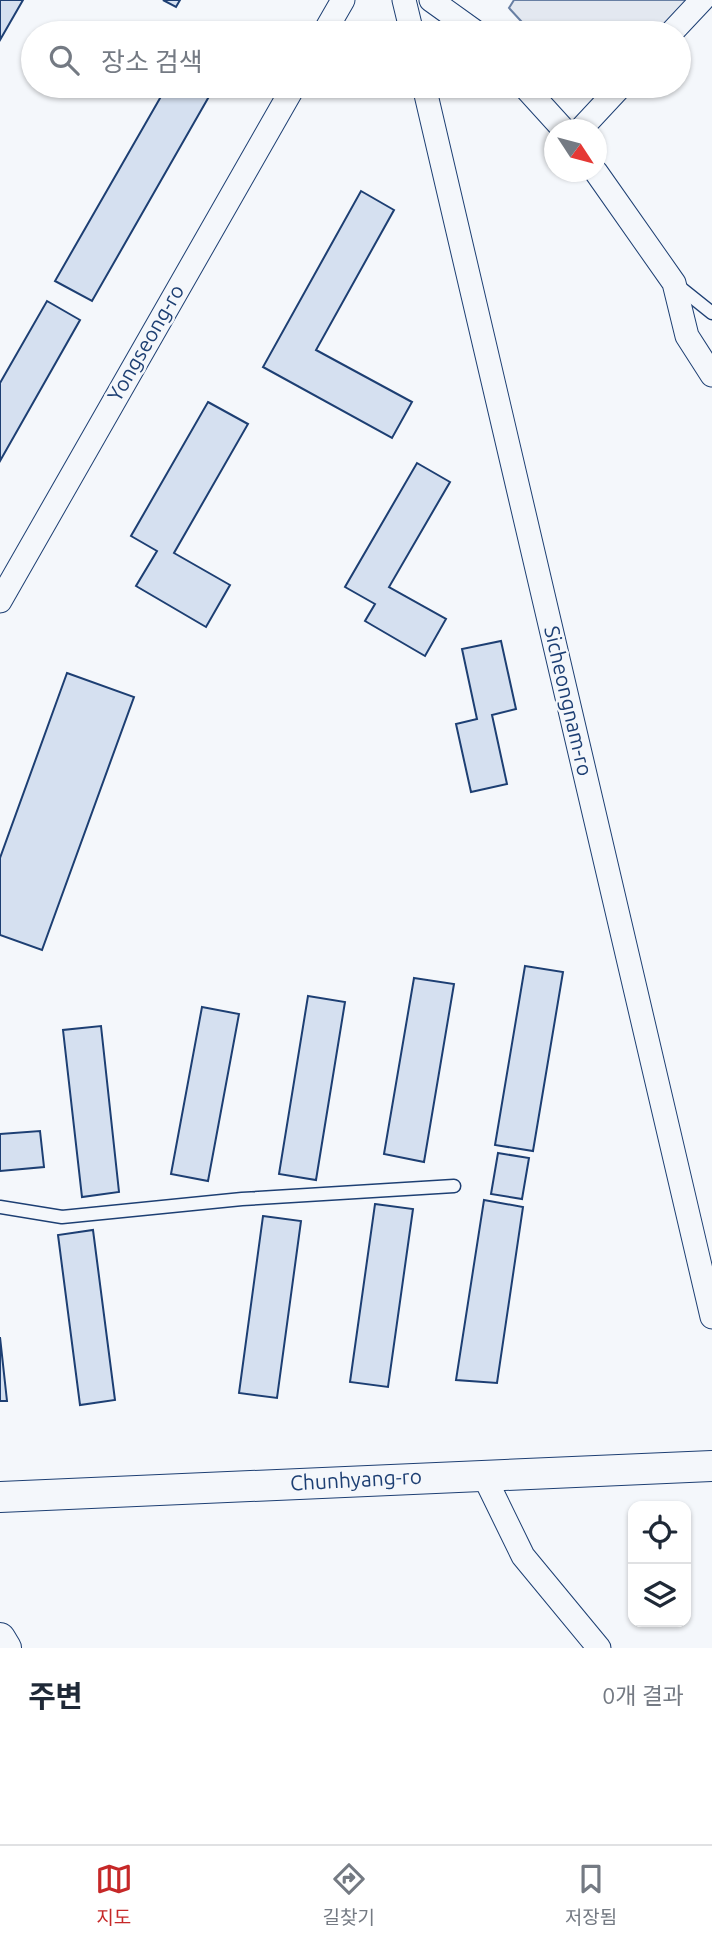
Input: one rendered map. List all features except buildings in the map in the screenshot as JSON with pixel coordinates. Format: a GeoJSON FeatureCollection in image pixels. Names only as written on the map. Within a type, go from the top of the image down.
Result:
{"type":"FeatureCollection","features":[{"type":"Feature","properties":{"kind":"street"},"geometry":{"type":"LineString","coordinates":[[331,21],[343,0]]}},
{"type":"Feature","properties":{"kind":"street"},"geometry":{"type":"LineString","coordinates":[[404,0],[409,21]]}},
{"type":"Feature","properties":{"kind":"street"},"geometry":{"type":"LineString","coordinates":[[431,0],[460,21]]}},
{"type":"Feature","properties":{"kind":"street"},"geometry":{"type":"LineString","coordinates":[[682,21],[702,0]]}},
{"type":"Feature","properties":{"kind":"street","name":"Yongseong-ro"},"geometry":{"type":"LineString","coordinates":[[0,601],[287,98]]}},
{"type":"Feature","properties":{"kind":"street","name":"Sicheongnam-ro"},"geometry":{"type":"LineString","coordinates":[[427,98],[712,1317]]}},
{"type":"Feature","properties":{"kind":"street"},"geometry":{"type":"LineString","coordinates":[[535,98],[554,119]]}},
{"type":"Feature","properties":{"kind":"street"},"geometry":{"type":"LineString","coordinates":[[590,119],[610,98]]}},
{"type":"Feature","properties":{"kind":"street"},"geometry":{"type":"LineString","coordinates":[[603,182],[674,283],[687,336],[712,375]]}},
{"type":"Feature","properties":{"kind":"street","name":"Chunhyang-ro"},"geometry":{"type":"LineString","coordinates":[[0,1497],[712,1466]]}},
{"type":"Feature","properties":{"kind":"street"},"geometry":{"type":"LineString","coordinates":[[483,1474],[523,1556],[599,1648]]}},
{"type":"Feature","properties":{"kind":"street"},"geometry":{"type":"LineString","coordinates":[[0,1638],[6,1648]]}},
{"type":"Feature","properties":{"kind":"lane"},"geometry":{"type":"LineString","coordinates":[[674,283],[712,313]]}},
{"type":"Feature","properties":{"kind":"lane"},"geometry":{"type":"LineString","coordinates":[[0,1207],[62,1217],[242,1199],[454,1186]]}},
{"type":"Feature","properties":{"kind":"shaded area"},"geometry":{"type":"Polygon","coordinates":[[[514,0],[702,0],[682,21],[521,21],[509,8],[514,0]]]}}]}
